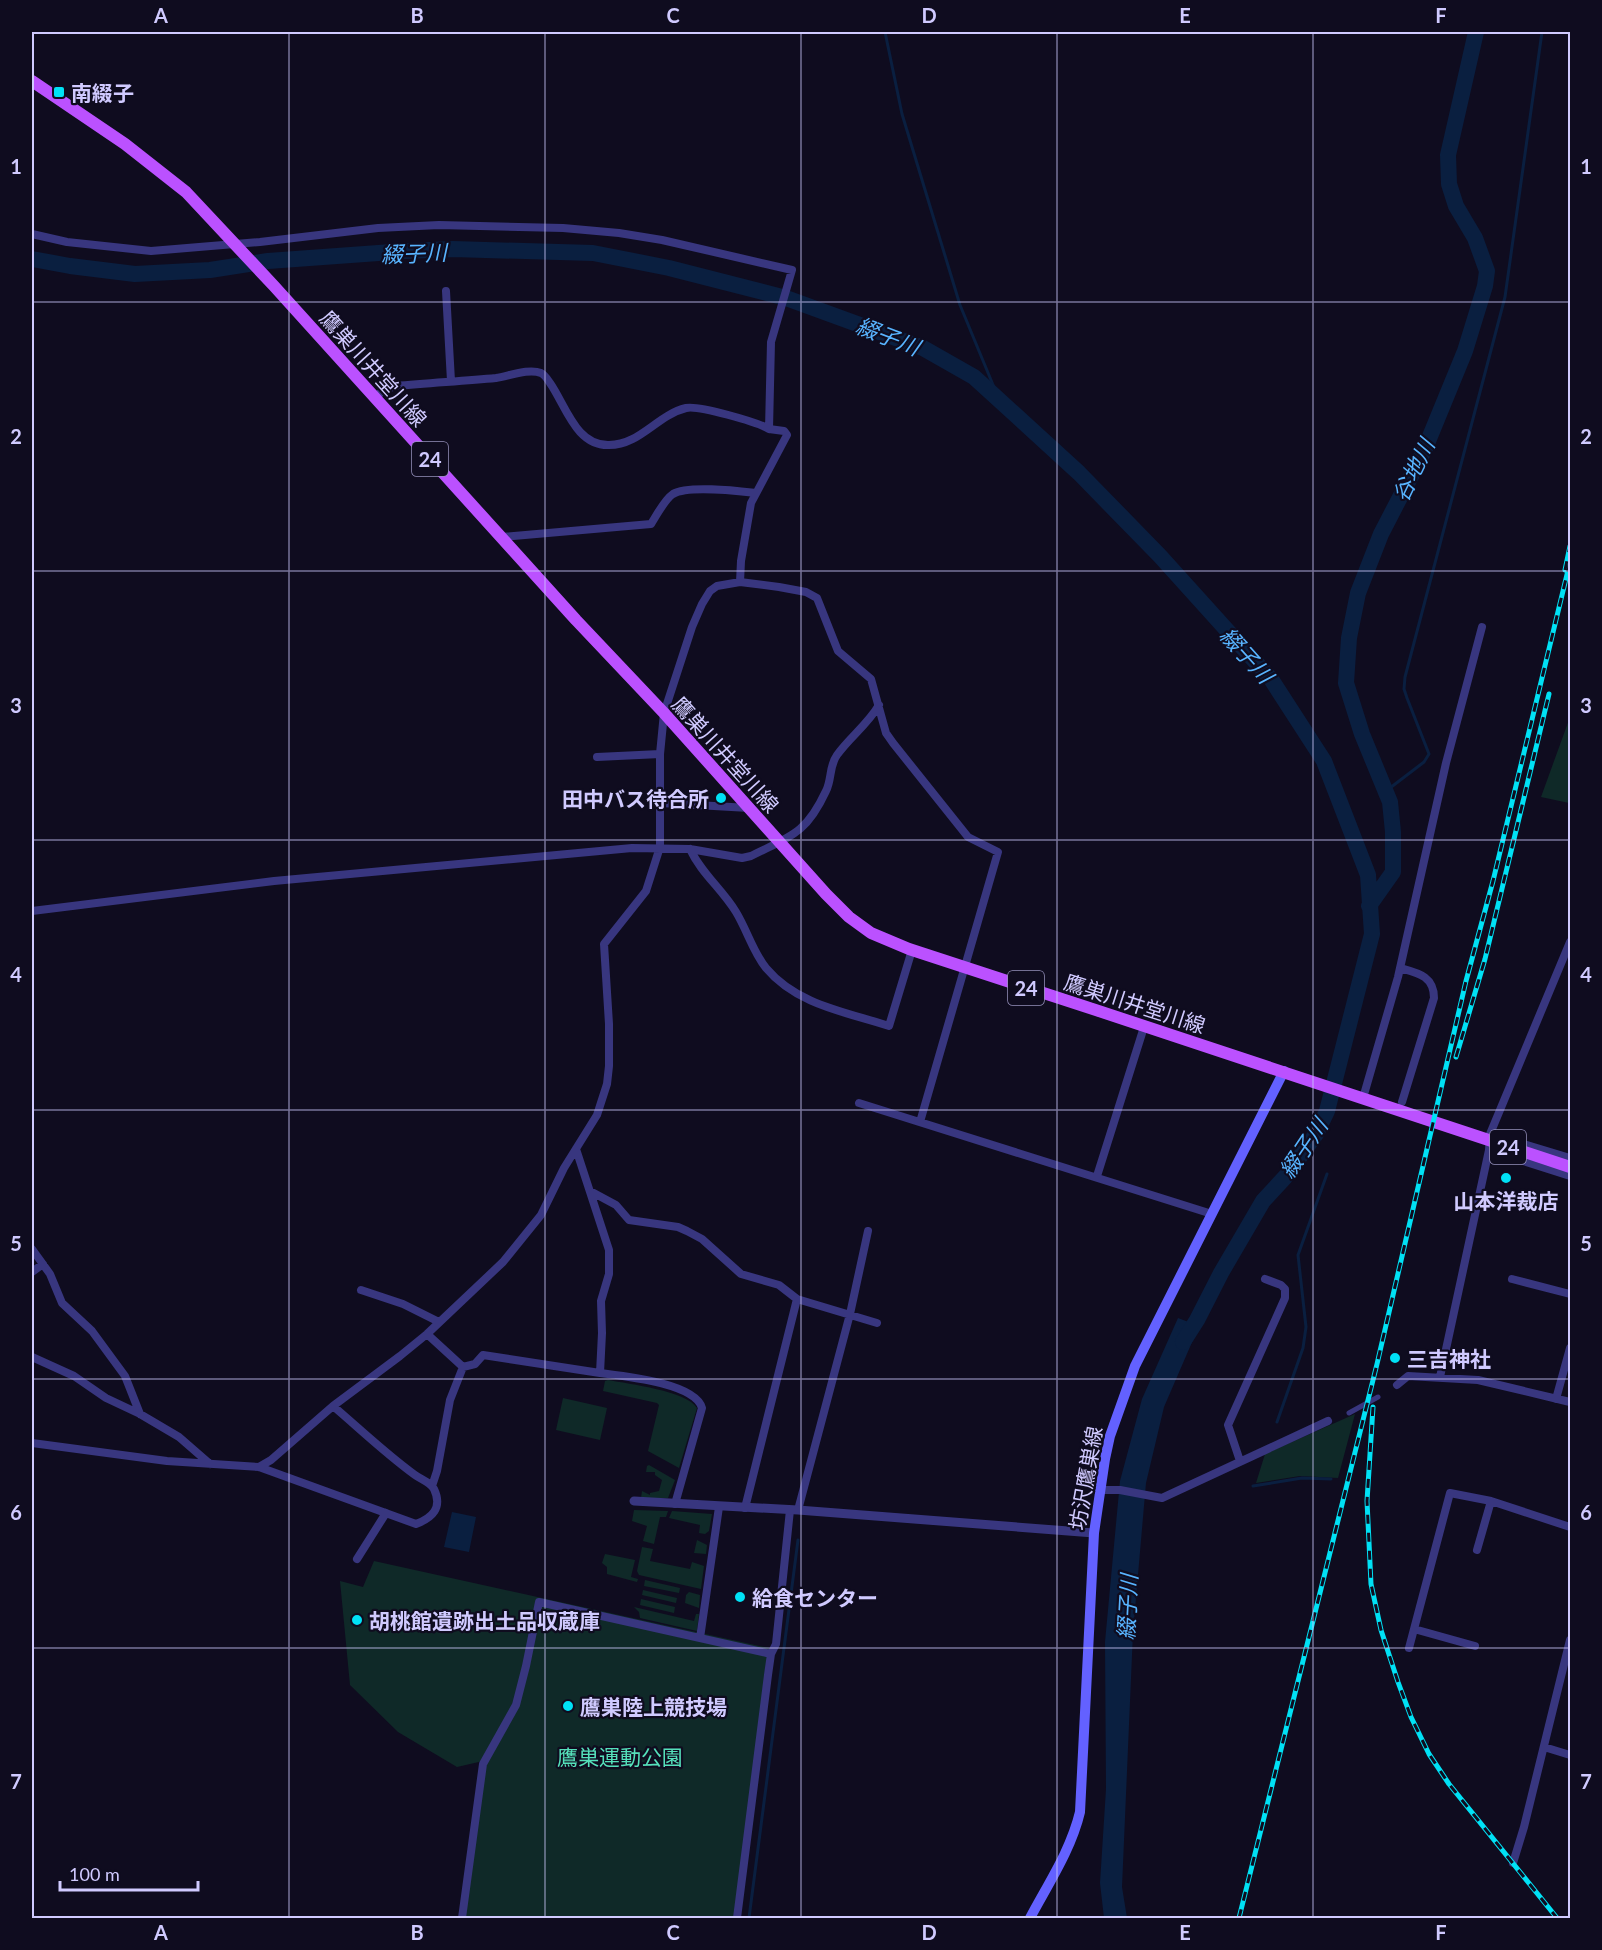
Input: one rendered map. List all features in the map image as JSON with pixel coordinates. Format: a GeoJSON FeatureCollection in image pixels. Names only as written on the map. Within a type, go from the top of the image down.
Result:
{"type":"FeatureCollection","features":[{"type":"Feature","properties":{"kind":"main road","name":"鷹巣川井堂川線"},"geometry":{"type":"LineString","coordinates":[[32,81],[160,170],[186,192],[849,917],[879,937],[912,950],[1359,1097],[1403,1107],[1570,1167]]}},
{"type":"Feature","properties":{"kind":"main road","name":"坊沢鷹巣線"},"geometry":{"type":"LineString","coordinates":[[1030,1918],[1063,1858],[1080,1812],[1094,1533],[1105,1490],[1110,1436],[1135,1366],[1284,1071]]}},
{"type":"Feature","properties":{"kind":"street"},"geometry":{"type":"LineString","coordinates":[[32,234],[68,242],[151,251],[235,245],[378,228],[439,225],[563,228],[619,233],[758,261],[792,270],[771,342],[769,429]]}},
{"type":"Feature","properties":{"kind":"street"},"geometry":{"type":"LineString","coordinates":[[446,291],[451,381]]}},
{"type":"Feature","properties":{"kind":"street"},"geometry":{"type":"LineString","coordinates":[[374,397],[396,386],[532,372],[541,373],[558,394],[578,430],[586,439],[602,445],[632,441],[685,408],[749,420],[769,429],[784,431],[787,435],[751,503],[741,561],[740,582]]}},
{"type":"Feature","properties":{"kind":"street"},"geometry":{"type":"LineString","coordinates":[[501,537],[651,524],[670,495],[676,492],[708,489],[756,493]]}},
{"type":"Feature","properties":{"kind":"street"},"geometry":{"type":"LineString","coordinates":[[259,1467],[272,1460],[333,1406],[427,1334],[503,1262],[541,1215],[597,1114],[607,1084],[609,1066],[604,944],[645,891],[660,847],[660,754],[664,713],[681,658],[702,604],[710,591],[717,586],[740,582],[807,591],[817,598],[838,651],[871,679],[886,733],[968,837],[998,852],[920,1122]]}},
{"type":"Feature","properties":{"kind":"street"},"geometry":{"type":"LineString","coordinates":[[1359,1097],[1400,968],[1446,763],[1482,627]]}},
{"type":"Feature","properties":{"kind":"street"},"geometry":{"type":"LineString","coordinates":[[32,911],[123,898],[380,870],[660,847],[690,849],[742,858],[751,856],[803,828],[827,788],[831,765],[872,717],[879,705]]}},
{"type":"Feature","properties":{"kind":"street"},"geometry":{"type":"LineString","coordinates":[[597,757],[660,754]]}},
{"type":"Feature","properties":{"kind":"street"},"geometry":{"type":"LineString","coordinates":[[661,803],[749,808]]}},
{"type":"Feature","properties":{"kind":"street"},"geometry":{"type":"LineString","coordinates":[[690,849],[696,862],[736,912],[766,968],[781,982],[807,1000],[889,1026],[912,950]]}},
{"type":"Feature","properties":{"kind":"street"},"geometry":{"type":"LineString","coordinates":[[1440,1377],[1489,1150],[1490,1134],[1570,942]]}},
{"type":"Feature","properties":{"kind":"street"},"geometry":{"type":"LineString","coordinates":[[1400,968],[1422,974],[1429,980],[1434,991],[1434,998],[1403,1107]]}},
{"type":"Feature","properties":{"kind":"street"},"geometry":{"type":"LineString","coordinates":[[1097,1176],[1144,1027]]}},
{"type":"Feature","properties":{"kind":"street"},"geometry":{"type":"LineString","coordinates":[[860,1103],[1212,1214]]}},
{"type":"Feature","properties":{"kind":"street"},"geometry":{"type":"LineString","coordinates":[[1490,1134],[1570,1158]]}},
{"type":"Feature","properties":{"kind":"street"},"geometry":{"type":"LineString","coordinates":[[576,1149],[610,1257],[609,1274],[601,1301],[600,1373]]}},
{"type":"Feature","properties":{"kind":"street"},"geometry":{"type":"LineString","coordinates":[[1489,1150],[1570,1176]]}},
{"type":"Feature","properties":{"kind":"street"},"geometry":{"type":"LineString","coordinates":[[590,1191],[616,1205],[629,1220],[678,1227],[702,1239],[741,1274],[779,1285],[797,1299],[877,1323]]}},
{"type":"Feature","properties":{"kind":"street"},"geometry":{"type":"LineString","coordinates":[[737,1918],[771,1654],[776,1644],[794,1510],[850,1314],[868,1231]]}},
{"type":"Feature","properties":{"kind":"street"},"geometry":{"type":"LineString","coordinates":[[32,1249],[50,1274],[62,1302],[92,1331],[124,1376],[140,1414]]}},
{"type":"Feature","properties":{"kind":"street"},"geometry":{"type":"LineString","coordinates":[[32,1272],[43,1264]]}},
{"type":"Feature","properties":{"kind":"street"},"geometry":{"type":"LineString","coordinates":[[1240,1461],[1228,1425],[1285,1298],[1285,1289],[1281,1285],[1265,1279]]}},
{"type":"Feature","properties":{"kind":"street"},"geometry":{"type":"LineString","coordinates":[[1512,1279],[1570,1294]]}},
{"type":"Feature","properties":{"kind":"street"},"geometry":{"type":"LineString","coordinates":[[361,1290],[403,1304],[439,1322]]}},
{"type":"Feature","properties":{"kind":"street"},"geometry":{"type":"LineString","coordinates":[[745,1508],[797,1299]]}},
{"type":"Feature","properties":{"kind":"street"},"geometry":{"type":"LineString","coordinates":[[427,1334],[463,1367]]}},
{"type":"Feature","properties":{"kind":"street"},"geometry":{"type":"LineString","coordinates":[[1556,1399],[1570,1348]]}},
{"type":"Feature","properties":{"kind":"street"},"geometry":{"type":"LineString","coordinates":[[463,1367],[475,1364],[483,1355],[660,1383],[691,1393],[700,1401],[702,1408],[675,1504]]}},
{"type":"Feature","properties":{"kind":"street"},"geometry":{"type":"LineString","coordinates":[[32,1357],[74,1376],[106,1398],[140,1414],[179,1437],[210,1464]]}},
{"type":"Feature","properties":{"kind":"street"},"geometry":{"type":"LineString","coordinates":[[432,1486],[438,1471],[450,1400],[463,1367]]}},
{"type":"Feature","properties":{"kind":"street"},"geometry":{"type":"LineString","coordinates":[[1397,1385],[1408,1376],[1478,1380],[1570,1402]]}},
{"type":"Feature","properties":{"kind":"street"},"geometry":{"type":"LineString","coordinates":[[1349,1413],[1378,1397]]}},
{"type":"Feature","properties":{"kind":"street"},"geometry":{"type":"LineString","coordinates":[[32,1443],[167,1461],[259,1467],[416,1524],[429,1519],[437,1507],[436,1495],[432,1486],[408,1470],[333,1406]]}},
{"type":"Feature","properties":{"kind":"street"},"geometry":{"type":"LineString","coordinates":[[1105,1490],[1162,1498],[1328,1421]]}},
{"type":"Feature","properties":{"kind":"street"},"geometry":{"type":"LineString","coordinates":[[1409,1648],[1450,1492],[1491,1501],[1570,1527]]}},
{"type":"Feature","properties":{"kind":"street"},"geometry":{"type":"LineString","coordinates":[[634,1501],[794,1510],[1094,1533]]}},
{"type":"Feature","properties":{"kind":"street"},"geometry":{"type":"LineString","coordinates":[[1478,1550],[1491,1501]]}},
{"type":"Feature","properties":{"kind":"street"},"geometry":{"type":"LineString","coordinates":[[700,1638],[719,1507]]}},
{"type":"Feature","properties":{"kind":"street"},"geometry":{"type":"LineString","coordinates":[[357,1558],[386,1513]]}},
{"type":"Feature","properties":{"kind":"street"},"geometry":{"type":"LineString","coordinates":[[462,1918],[483,1764],[516,1705],[539,1602],[771,1654]]}},
{"type":"Feature","properties":{"kind":"street"},"geometry":{"type":"LineString","coordinates":[[1414,1629],[1475,1646]]}},
{"type":"Feature","properties":{"kind":"street"},"geometry":{"type":"LineString","coordinates":[[1513,1863],[1570,1640]]}},
{"type":"Feature","properties":{"kind":"street"},"geometry":{"type":"LineString","coordinates":[[1544,1747],[1570,1755]]}},
{"type":"Feature","properties":{"kind":"green space"},"geometry":{"type":"Polygon","coordinates":[[[1570,717],[1570,797],[1569,803],[1541,797],[1570,717]]]}},
{"type":"Feature","properties":{"kind":"green space"},"geometry":{"type":"Polygon","coordinates":[[[605,1381],[670,1393],[691,1402],[697,1408],[679,1468],[648,1451],[659,1405],[603,1391],[605,1381]]]}},
{"type":"Feature","properties":{"kind":"green space"},"geometry":{"type":"Polygon","coordinates":[[[563,1398],[607,1408],[600,1440],[556,1430],[563,1398]]]}},
{"type":"Feature","properties":{"kind":"green space"},"geometry":{"type":"Polygon","coordinates":[[[1355,1414],[1338,1478],[1300,1476],[1256,1483],[1265,1454],[1355,1414]]]}},
{"type":"Feature","properties":{"kind":"green space"},"geometry":{"type":"Polygon","coordinates":[[[649,1465],[675,1480],[668,1498],[641,1498],[642,1491],[650,1495],[650,1493],[659,1491],[662,1480],[655,1475],[655,1472],[646,1472],[649,1465]]]}},
{"type":"Feature","properties":{"kind":"green space"},"geometry":{"type":"Polygon","coordinates":[[[634,1510],[668,1511],[666,1517],[660,1517],[654,1544],[643,1541],[647,1526],[632,1521],[634,1510]]]}},
{"type":"Feature","properties":{"kind":"green space"},"geometry":{"type":"Polygon","coordinates":[[[672,1511],[712,1514],[709,1531],[705,1534],[699,1533],[700,1525],[669,1518],[672,1511]]]}},
{"type":"Feature","properties":{"kind":"green space"},"geometry":{"type":"Polygon","coordinates":[[[697,1540],[707,1545],[706,1554],[694,1553],[697,1540]]]}},
{"type":"Feature","properties":{"kind":"green space"},"geometry":{"type":"Polygon","coordinates":[[[642,1547],[653,1549],[650,1561],[690,1569],[692,1562],[704,1566],[701,1589],[639,1575],[637,1571],[642,1547]]]}},
{"type":"Feature","properties":{"kind":"green space"},"geometry":{"type":"Polygon","coordinates":[[[605,1554],[635,1560],[631,1577],[638,1579],[637,1582],[607,1574],[607,1567],[602,1563],[605,1554]]]}},
{"type":"Feature","properties":{"kind":"green space","name":"鷹巣運動公園"},"geometry":{"type":"Polygon","coordinates":[[[374,1561],[769,1648],[771,1654],[737,1918],[462,1918],[483,1761],[457,1767],[398,1732],[350,1685],[340,1581],[363,1587],[374,1561]]]}},
{"type":"Feature","properties":{"kind":"green space"},"geometry":{"type":"Polygon","coordinates":[[[645,1580],[680,1588],[679,1593],[644,1586],[645,1580]]]}},
{"type":"Feature","properties":{"kind":"green space"},"geometry":{"type":"Polygon","coordinates":[[[643,1590],[677,1598],[676,1603],[642,1595],[643,1590]]]}},
{"type":"Feature","properties":{"kind":"green space"},"geometry":{"type":"Polygon","coordinates":[[[689,1592],[700,1595],[699,1608],[685,1603],[689,1592]]]}},
{"type":"Feature","properties":{"kind":"green space"},"geometry":{"type":"Polygon","coordinates":[[[641,1599],[675,1607],[674,1613],[640,1605],[641,1599]]]}},
{"type":"Feature","properties":{"kind":"green space"},"geometry":{"type":"Polygon","coordinates":[[[634,1607],[694,1621],[696,1614],[699,1614],[697,1631],[640,1618],[639,1612],[634,1607]]]}},
{"type":"Feature","properties":{"kind":"water"},"geometry":{"type":"Polygon","coordinates":[[[1178,1318],[1199,1326],[1164,1407],[1146,1483],[1133,1632],[1122,1887],[1127,1918],[1104,1918],[1100,1883],[1106,1789],[1105,1642],[1120,1481],[1142,1399],[1178,1318]]]}},
{"type":"Feature","properties":{"kind":"water"},"geometry":{"type":"Polygon","coordinates":[[[452,1512],[476,1517],[469,1552],[444,1547],[452,1512]]]}},
{"type":"Feature","properties":{"kind":"waterway"},"geometry":{"type":"LineString","coordinates":[[885,32],[902,114],[960,305],[998,397]]}},
{"type":"Feature","properties":{"kind":"waterway","name":"谷地川"},"geometry":{"type":"LineString","coordinates":[[1369,906],[1393,872],[1393,832],[1390,802],[1362,734],[1346,683],[1349,638],[1358,593],[1381,534],[1424,451],[1465,351],[1485,286],[1487,271],[1475,238],[1456,206],[1449,184],[1448,155],[1476,32]]}},
{"type":"Feature","properties":{"kind":"waterway"},"geometry":{"type":"LineString","coordinates":[[1386,791],[1424,762],[1429,754],[1404,689],[1405,677],[1505,297],[1542,32]]}},
{"type":"Feature","properties":{"kind":"waterway","name":"綴子川"},"geometry":{"type":"LineString","coordinates":[[32,259],[135,274],[210,270],[268,261],[453,249],[593,253],[669,268],[786,298],[923,348],[974,377],[1079,473],[1160,556],[1271,679],[1324,761],[1368,875],[1372,934],[1327,1111],[1316,1134],[1287,1175],[1263,1201],[1183,1342]]}},
{"type":"Feature","properties":{"kind":"waterway"},"geometry":{"type":"LineString","coordinates":[[1277,1422],[1303,1348],[1306,1327],[1298,1255],[1327,1174]]}},
{"type":"Feature","properties":{"kind":"waterway"},"geometry":{"type":"LineString","coordinates":[[1253,1486],[1302,1478],[1331,1479]]}},
{"type":"Feature","properties":{"kind":"waterway"},"geometry":{"type":"LineString","coordinates":[[749,1918],[798,1540]]}},
{"type":"Feature","properties":{"kind":"railway"},"geometry":{"type":"LineString","coordinates":[[1565,570],[1570,546]]}},
{"type":"Feature","properties":{"kind":"railway"},"geometry":{"type":"LineString","coordinates":[[1239,1918],[1377,1364],[1466,981],[1493,881],[1570,562]]}},
{"type":"Feature","properties":{"kind":"railway"},"geometry":{"type":"LineString","coordinates":[[1456,1057],[1485,959],[1549,694]]}},
{"type":"Feature","properties":{"kind":"railway"},"geometry":{"type":"LineString","coordinates":[[1373,1407],[1367,1501],[1371,1584],[1381,1630],[1398,1682],[1411,1717],[1429,1754],[1449,1784],[1557,1918]]}},
{"type":"Feature","properties":{"kind":"place","name":"南綴子"},"geometry":{"type":"Point","coordinates":[59,92]}},
{"type":"Feature","properties":{"kind":"place","name":"田中バス待合所"},"geometry":{"type":"Point","coordinates":[721,798]}},
{"type":"Feature","properties":{"kind":"place","name":"山本洋裁店"},"geometry":{"type":"Point","coordinates":[1506,1178]}},
{"type":"Feature","properties":{"kind":"place","name":"三吉神社"},"geometry":{"type":"Point","coordinates":[1395,1358]}},
{"type":"Feature","properties":{"kind":"place","name":"給食センター"},"geometry":{"type":"Point","coordinates":[740,1597]}},
{"type":"Feature","properties":{"kind":"place","name":"胡桃館遺跡出土品収蔵庫"},"geometry":{"type":"Point","coordinates":[357,1620]}},
{"type":"Feature","properties":{"kind":"place","name":"鷹巣陸上競技場"},"geometry":{"type":"Point","coordinates":[568,1706]}}]}
